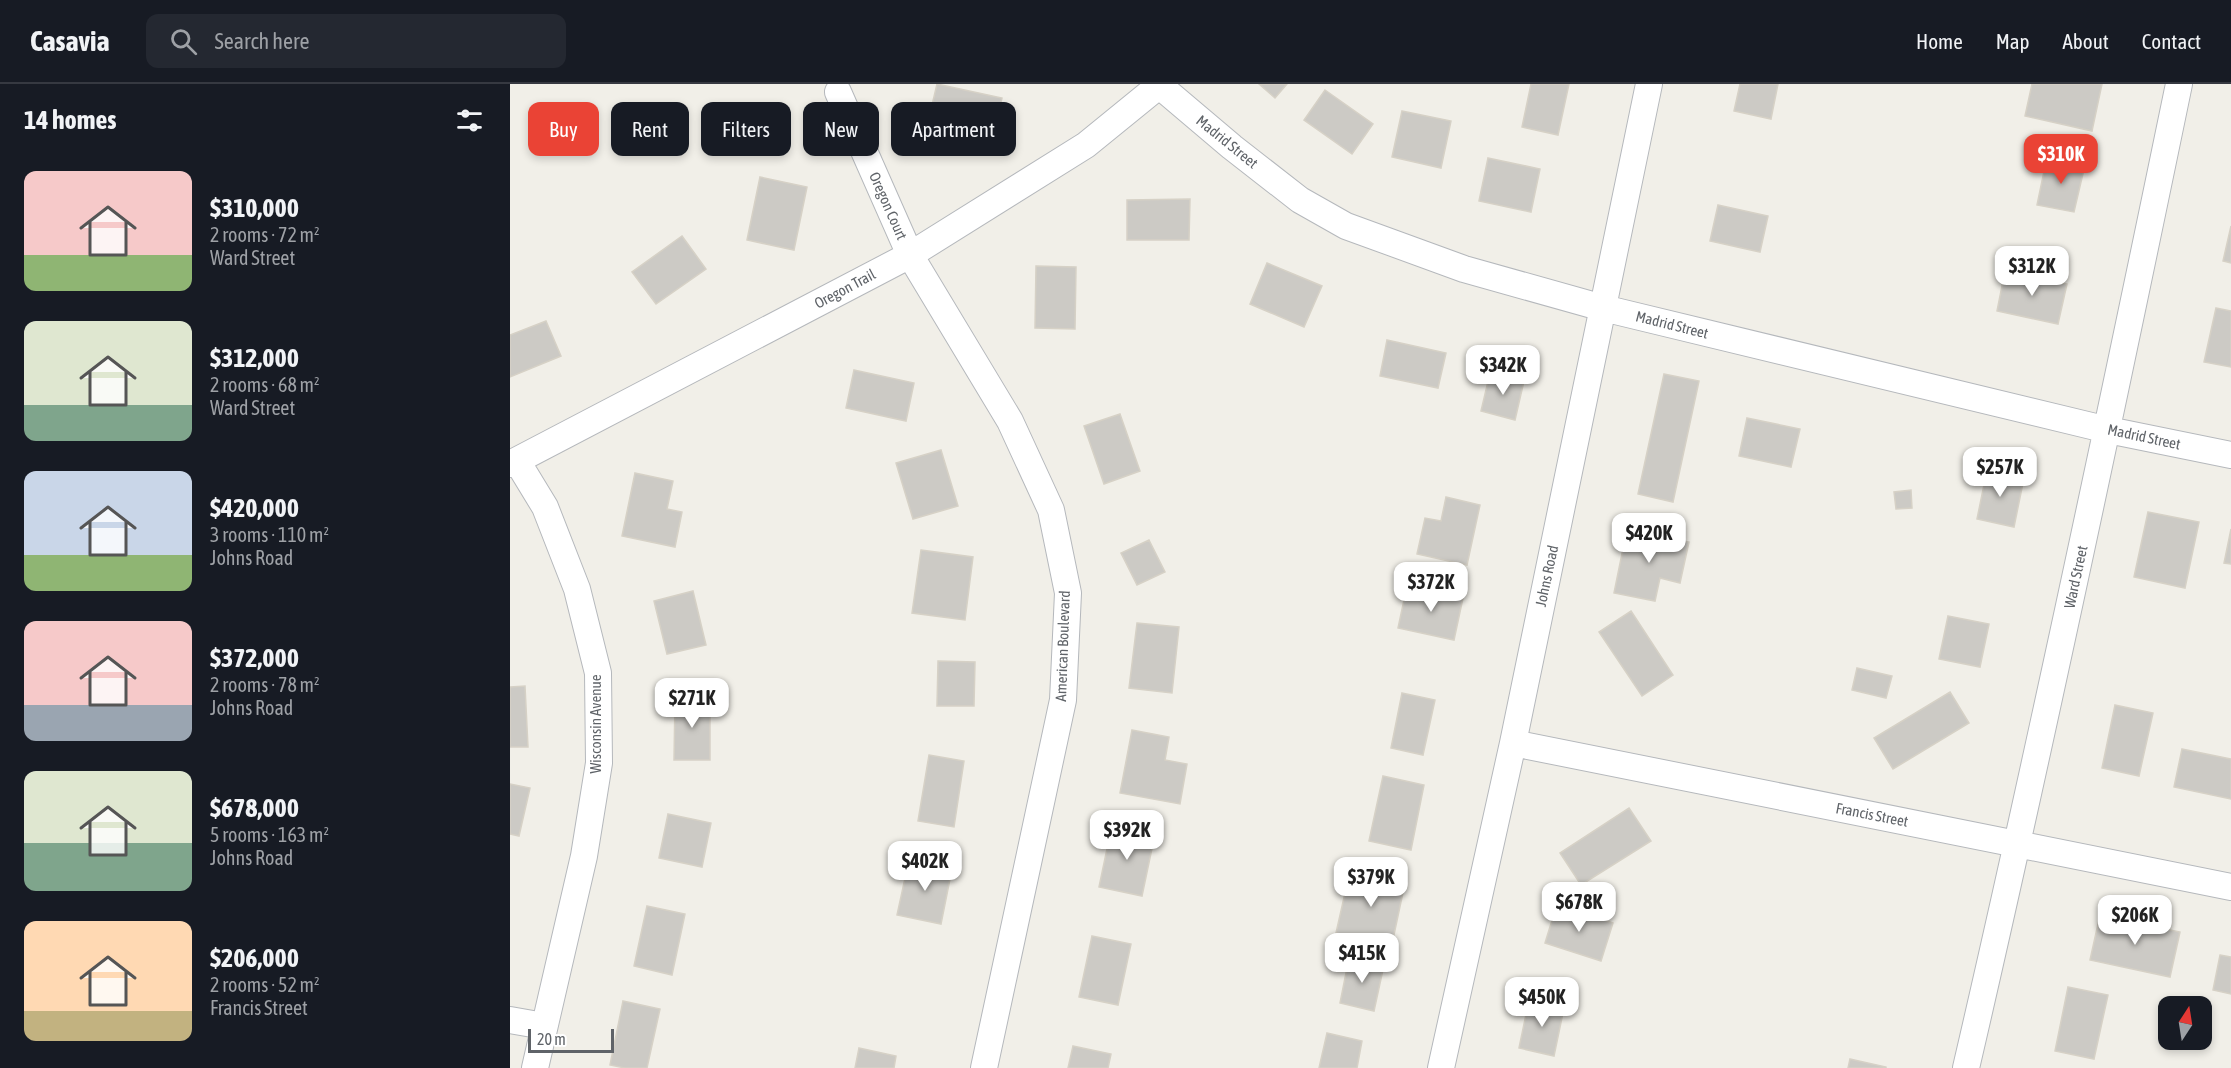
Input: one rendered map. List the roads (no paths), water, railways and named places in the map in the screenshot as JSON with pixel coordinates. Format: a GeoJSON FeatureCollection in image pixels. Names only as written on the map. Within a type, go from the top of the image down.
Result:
{"type":"FeatureCollection","features":[{"type":"Feature","properties":{"kind":"street","name":"Johns Road"},"geometry":{"type":"LineString","coordinates":[[1441,1068],[1513,743],[1649,84]]}},
{"type":"Feature","properties":{"kind":"street","name":"Ward Street"},"geometry":{"type":"LineString","coordinates":[[1966,1068],[2018,844],[2108,430],[2179,84]]}},
{"type":"Feature","properties":{"kind":"street","name":"Madrid Street"},"geometry":{"type":"LineString","coordinates":[[1160,85],[1232,147],[1300,200],[1346,226],[1464,269],[1603,308],[2108,430],[2231,455]]}},
{"type":"Feature","properties":{"kind":"street","name":"Oregon Trail"},"geometry":{"type":"LineString","coordinates":[[514,463],[909,255],[1086,145],[1160,85]]}},
{"type":"Feature","properties":{"kind":"street","name":"Oregon Court"},"geometry":{"type":"LineString","coordinates":[[838,92],[909,255]]}},
{"type":"Feature","properties":{"kind":"street","name":"American Boulevard"},"geometry":{"type":"LineString","coordinates":[[909,255],[1010,421],[1051,510],[1068,593],[1063,700],[984,1068]]}},
{"type":"Feature","properties":{"kind":"street","name":"Wisconsin Avenue"},"geometry":{"type":"LineString","coordinates":[[514,463],[544,507],[577,589],[598,673],[599,763],[584,856],[535,1068]]}},
{"type":"Feature","properties":{"kind":"street","name":"Francis Street"},"geometry":{"type":"LineString","coordinates":[[1513,743],[2231,887]]}},
{"type":"Feature","properties":{"kind":"street"},"geometry":{"type":"LineString","coordinates":[[510,1020],[544,1026]]}}]}
